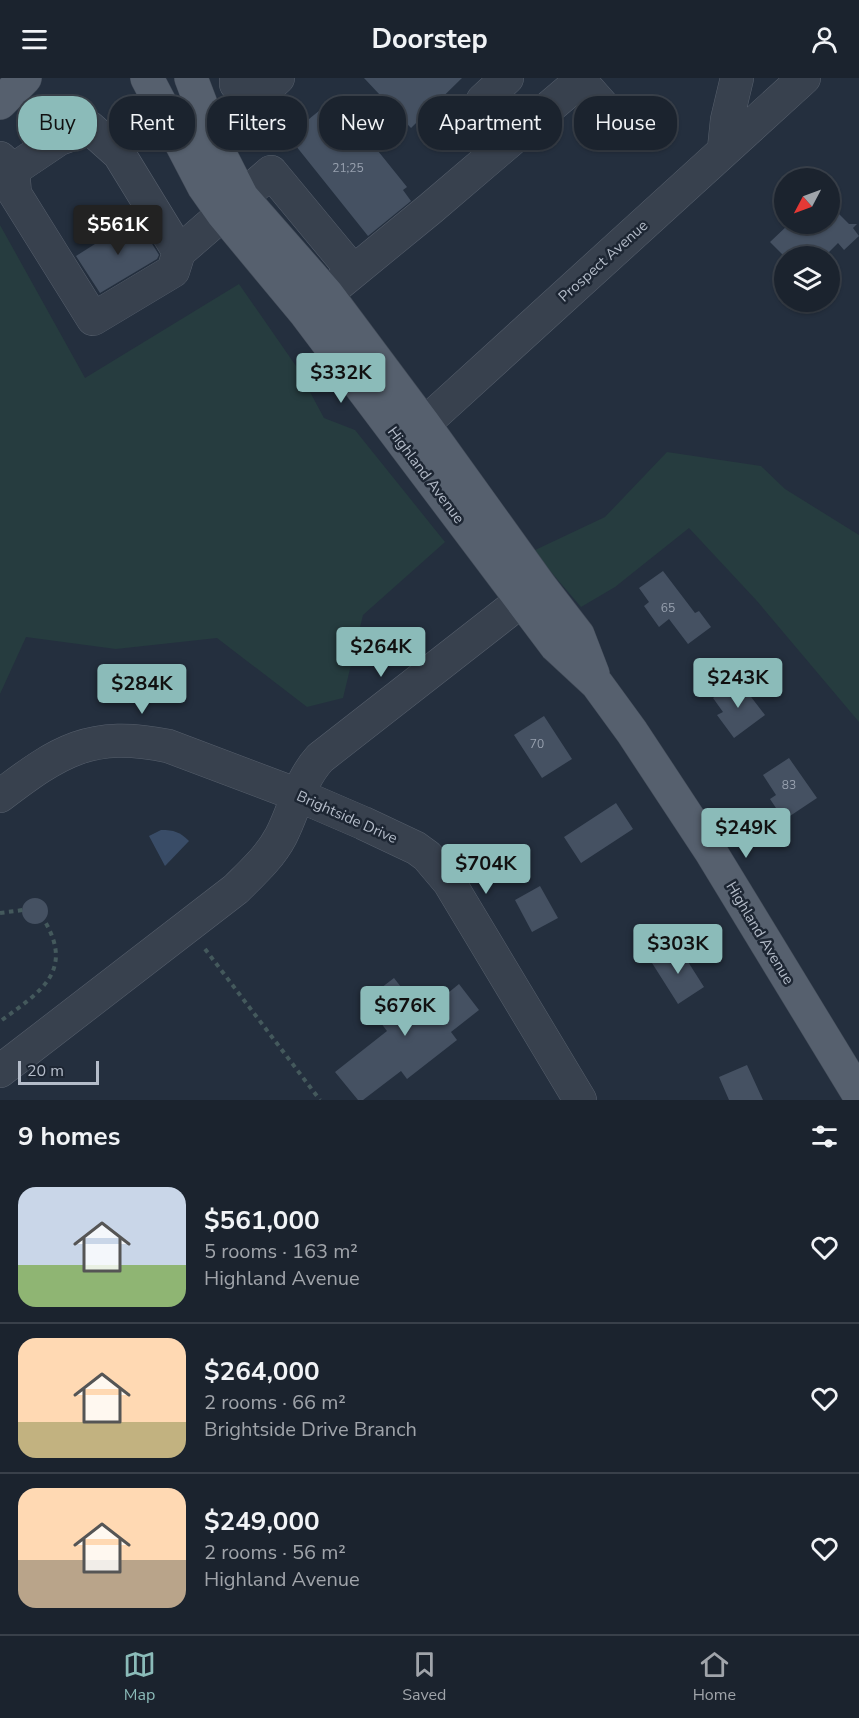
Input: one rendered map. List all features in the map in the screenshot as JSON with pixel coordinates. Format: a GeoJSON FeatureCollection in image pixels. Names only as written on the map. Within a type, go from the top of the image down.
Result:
{"type":"FeatureCollection","features":[{"type":"Feature","properties":{"kind":"main road"},"geometry":{"type":"LineString","coordinates":[[0,104],[26,78]]}},
{"type":"Feature","properties":{"kind":"main road","name":"Highland Avenue"},"geometry":{"type":"LineString","coordinates":[[147,78],[204,187],[232,206],[327,294],[412,432],[521,601],[556,646],[597,684],[632,732],[711,852],[851,1082],[852,1100]]}},
{"type":"Feature","properties":{"kind":"main road","name":"Highland Avenue"},"geometry":{"type":"LineString","coordinates":[[197,93],[220,154],[232,206],[306,314],[412,432],[578,635],[597,684]]}},
{"type":"Feature","properties":{"kind":"street"},"geometry":{"type":"LineString","coordinates":[[197,93],[238,80],[267,88],[278,78]]}},
{"type":"Feature","properties":{"kind":"street"},"geometry":{"type":"LineString","coordinates":[[487,96],[507,78]]}},
{"type":"Feature","properties":{"kind":"street"},"geometry":{"type":"LineString","coordinates":[[724,150],[727,120],[737,78]]}},
{"type":"Feature","properties":{"kind":"street","name":"Prospect Avenue"},"geometry":{"type":"LineString","coordinates":[[412,432],[804,78]]}},
{"type":"Feature","properties":{"kind":"street"},"geometry":{"type":"LineString","coordinates":[[560,96],[579,79],[594,96]]}},
{"type":"Feature","properties":{"kind":"street"},"geometry":{"type":"LineString","coordinates":[[179,252],[119,154],[90,128],[59,139],[7,164],[15,194],[93,320],[173,271],[179,252],[271,172],[353,271]]}},
{"type":"Feature","properties":{"kind":"street"},"geometry":{"type":"LineString","coordinates":[[327,294],[499,150]]}},
{"type":"Feature","properties":{"kind":"street"},"geometry":{"type":"LineString","coordinates":[[0,1071],[236,889],[264,861],[280,838],[306,775],[320,758],[521,601]]}},
{"type":"Feature","properties":{"kind":"street","name":"Brightside Drive"},"geometry":{"type":"LineString","coordinates":[[0,796],[44,763],[64,752],[93,743],[129,740],[168,746],[298,795],[416,848],[438,867],[580,1100]]}},
{"type":"Feature","properties":{"kind":"path"},"geometry":{"type":"LineString","coordinates":[[0,913],[23,910]]}},
{"type":"Feature","properties":{"kind":"path"},"geometry":{"type":"LineString","coordinates":[[2,1020],[40,992],[49,979],[56,957],[56,946],[52,932],[44,920]]}},
{"type":"Feature","properties":{"kind":"path"},"geometry":{"type":"LineString","coordinates":[[188,927],[320,1100]]}},
{"type":"Feature","properties":{"kind":"green space"},"geometry":{"type":"Polygon","coordinates":[[[0,225],[85,378],[239,284],[296,366],[324,418],[355,430],[445,542],[363,615],[343,698],[307,707],[217,638],[116,649],[26,637],[0,694],[0,225]]]}},
{"type":"Feature","properties":{"kind":"green space"},"geometry":{"type":"Polygon","coordinates":[[[667,452],[761,466],[785,489],[859,535],[859,722],[757,601],[689,528],[615,587],[581,607],[533,551],[605,517],[667,452]]]}},
{"type":"Feature","properties":{"kind":"water"},"geometry":{"type":"Polygon","coordinates":[[[161,830],[176,832],[189,841],[165,866],[149,836],[161,830]]]}},
{"type":"Feature","properties":{"kind":"building"},"geometry":{"type":"Polygon","coordinates":[[[364,78],[462,78],[444,96],[418,96],[418,121],[411,128],[406,123],[406,96],[381,96],[364,78]]]}},
{"type":"Feature","properties":{"kind":"building"},"geometry":{"type":"Polygon","coordinates":[[[319,111],[319,150],[377,150],[407,187],[403,190],[411,201],[368,236],[299,150],[307,150],[307,121],[319,111]]]}},
{"type":"Feature","properties":{"kind":"building"},"geometry":{"type":"Polygon","coordinates":[[[840,215],[849,224],[857,224],[853,228],[859,236],[844,250],[838,243],[835,246],[774,246],[770,242],[778,234],[840,234],[840,215]]]}},
{"type":"Feature","properties":{"kind":"building"},"geometry":{"type":"Polygon","coordinates":[[[136,218],[159,255],[157,259],[100,293],[76,256],[136,218]]]}},
{"type":"Feature","properties":{"kind":"building"},"geometry":{"type":"Polygon","coordinates":[[[663,571],[695,613],[699,611],[711,627],[688,644],[669,619],[659,627],[644,606],[649,602],[639,588],[663,571]]]}},
{"type":"Feature","properties":{"kind":"building"},"geometry":{"type":"Polygon","coordinates":[[[738,680],[765,715],[734,738],[717,715],[723,712],[713,698],[738,680]]]}},
{"type":"Feature","properties":{"kind":"building"},"geometry":{"type":"Polygon","coordinates":[[[544,716],[572,759],[542,778],[514,735],[544,716]]]}},
{"type":"Feature","properties":{"kind":"building"},"geometry":{"type":"Polygon","coordinates":[[[789,758],[817,798],[784,820],[770,799],[776,795],[763,775],[789,758]]]}},
{"type":"Feature","properties":{"kind":"building"},"geometry":{"type":"Polygon","coordinates":[[[616,803],[633,829],[581,863],[564,837],[616,803]]]}},
{"type":"Feature","properties":{"kind":"building"},"geometry":{"type":"Polygon","coordinates":[[[540,886],[558,918],[532,932],[515,900],[540,886]]]}},
{"type":"Feature","properties":{"kind":"building"},"geometry":{"type":"Polygon","coordinates":[[[35,898],[44,902],[48,911],[44,920],[35,924],[26,920],[22,911],[26,902],[35,898]]]}},
{"type":"Feature","properties":{"kind":"building"},"geometry":{"type":"Polygon","coordinates":[[[678,946],[704,987],[678,1004],[652,963],[678,946]]]}},
{"type":"Feature","properties":{"kind":"building"},"geometry":{"type":"Polygon","coordinates":[[[394,978],[422,1014],[459,984],[479,1010],[451,1032],[457,1040],[407,1079],[401,1071],[363,1100],[358,1100],[335,1072],[387,1031],[364,1001],[394,978]]]}},
{"type":"Feature","properties":{"kind":"building"},"geometry":{"type":"Polygon","coordinates":[[[747,1065],[763,1100],[729,1100],[719,1077],[747,1065]]]}}]}
